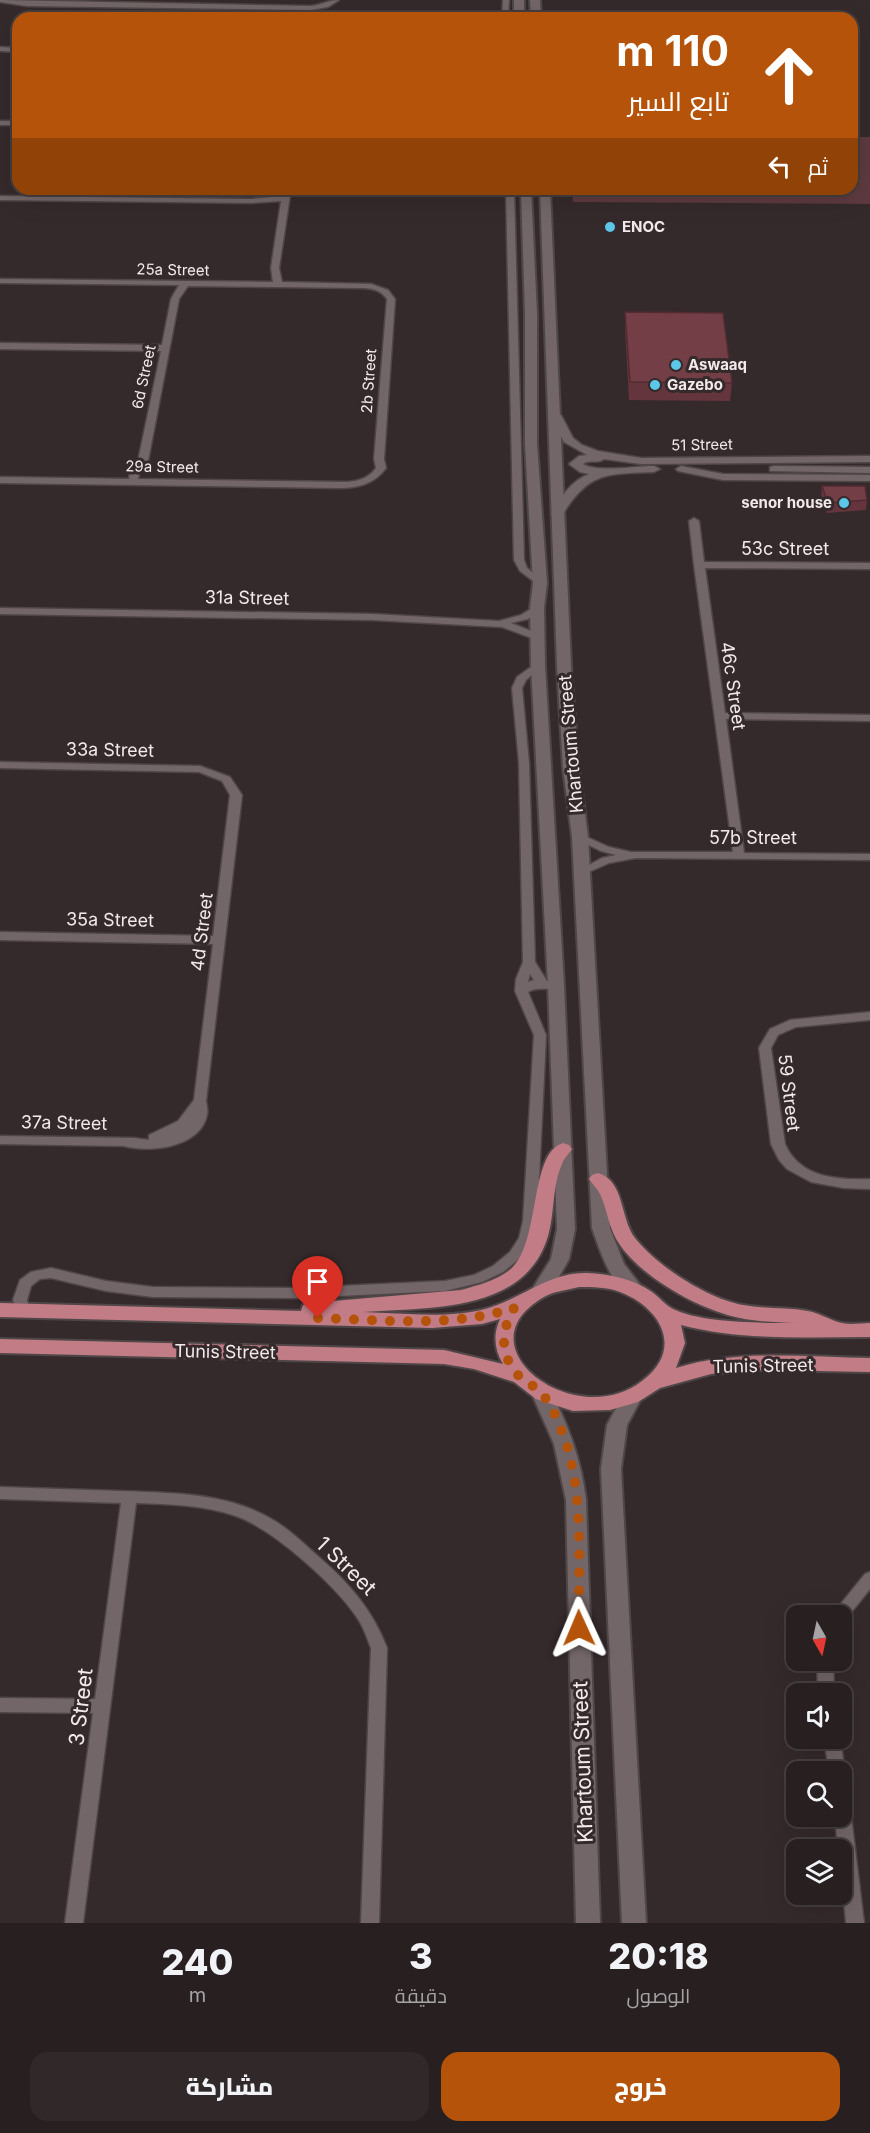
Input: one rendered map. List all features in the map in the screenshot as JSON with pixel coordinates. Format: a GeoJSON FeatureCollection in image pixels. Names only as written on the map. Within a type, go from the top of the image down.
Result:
{"type":"FeatureCollection","features":[{"type":"Feature","properties":{"kind":"main road","name":"Khartoum Street"},"geometry":{"type":"LineString","coordinates":[[526,195],[531,314],[531,444],[540,583],[537,637],[549,984],[563,1149],[565,1239],[560,1259],[543,1288]]}},
{"type":"Feature","properties":{"kind":"main road","name":"Khartoum Street"},"geometry":{"type":"LineString","coordinates":[[545,195],[557,514],[571,759],[580,837],[598,1179],[604,1241],[615,1266],[634,1290]]}},
{"type":"Feature","properties":{"kind":"main road"},"geometry":{"type":"LineString","coordinates":[[514,277],[529,291]]}},
{"type":"Feature","properties":{"kind":"main road"},"geometry":{"type":"LineString","coordinates":[[531,314],[551,315]]}},
{"type":"Feature","properties":{"kind":"main road"},"geometry":{"type":"LineString","coordinates":[[538,538],[546,552],[549,566],[547,605],[552,609],[563,610]]}},
{"type":"Feature","properties":{"kind":"main road"},"geometry":{"type":"LineString","coordinates":[[273,1317],[323,1308],[461,1297],[501,1284],[517,1274],[537,1248],[550,1168],[563,1149]]}},
{"type":"Feature","properties":{"kind":"main road"},"geometry":{"type":"LineString","coordinates":[[598,1179],[609,1190],[617,1224],[626,1241],[640,1256],[683,1287],[724,1307],[757,1314],[813,1318],[837,1330]]}},
{"type":"Feature","properties":{"kind":"main road"},"geometry":{"type":"LineString","coordinates":[[598,1280],[634,1290],[656,1305],[664,1314],[673,1331],[675,1348],[670,1366],[658,1381],[632,1397],[610,1403],[586,1404],[562,1400],[541,1392],[519,1376],[507,1360],[503,1342],[505,1324],[514,1308],[543,1288],[560,1282],[598,1280]]}},
{"type":"Feature","properties":{"kind":"main road","name":"Tunis Street"},"geometry":{"type":"LineString","coordinates":[[0,1310],[449,1321],[482,1317],[514,1308]]}},
{"type":"Feature","properties":{"kind":"main road","name":"Tunis Street"},"geometry":{"type":"LineString","coordinates":[[664,1314],[699,1323],[737,1328],[870,1330]]}},
{"type":"Feature","properties":{"kind":"main road","name":"Tunis Street"},"geometry":{"type":"LineString","coordinates":[[0,1346],[444,1357],[474,1362],[519,1376]]}},
{"type":"Feature","properties":{"kind":"main road","name":"Tunis Street"},"geometry":{"type":"LineString","coordinates":[[658,1381],[696,1368],[732,1363],[870,1365]]}},
{"type":"Feature","properties":{"kind":"main road","name":"Khartoum Street"},"geometry":{"type":"LineString","coordinates":[[541,1392],[562,1431],[569,1452],[576,1500],[588,1923]]}},
{"type":"Feature","properties":{"kind":"main road"},"geometry":{"type":"LineString","coordinates":[[632,1397],[615,1432],[611,1469],[634,1923]]}},
{"type":"Feature","properties":{"kind":"street"},"geometry":{"type":"LineString","coordinates":[[0,2],[27,4],[176,3],[300,8],[336,0]]}},
{"type":"Feature","properties":{"kind":"street"},"geometry":{"type":"LineString","coordinates":[[267,284],[275,268],[286,195]]}},
{"type":"Feature","properties":{"kind":"street"},"geometry":{"type":"LineString","coordinates":[[510,195],[519,560],[523,569],[540,583]]}},
{"type":"Feature","properties":{"kind":"street"},"geometry":{"type":"LineString","coordinates":[[0,198],[285,201]]}},
{"type":"Feature","properties":{"kind":"street"},"geometry":{"type":"LineString","coordinates":[[275,268],[278,284]]}},
{"type":"Feature","properties":{"kind":"street","name":"25a Street"},"geometry":{"type":"LineString","coordinates":[[0,281],[345,285],[383,293]]}},
{"type":"Feature","properties":{"kind":"street","name":"6d Street"},"geometry":{"type":"LineString","coordinates":[[172,283],[176,299]]}},
{"type":"Feature","properties":{"kind":"street","name":"6d Street"},"geometry":{"type":"LineString","coordinates":[[144,482],[143,461],[176,299],[185,283]]}},
{"type":"Feature","properties":{"kind":"street","name":"2b Street"},"geometry":{"type":"LineString","coordinates":[[366,479],[381,468],[379,459],[388,305],[391,298],[383,293]]}},
{"type":"Feature","properties":{"kind":"street"},"geometry":{"type":"LineString","coordinates":[[0,346],[166,348]]}},
{"type":"Feature","properties":{"kind":"street","name":"51 Street"},"geometry":{"type":"LineString","coordinates":[[555,415],[568,440],[578,447],[596,454],[641,461],[870,459]]}},
{"type":"Feature","properties":{"kind":"street"},"geometry":{"type":"LineString","coordinates":[[609,471],[584,470],[575,464],[578,459],[588,457],[641,461]]}},
{"type":"Feature","properties":{"kind":"street","name":"6d Street"},"geometry":{"type":"LineString","coordinates":[[133,482],[135,471],[143,461]]}},
{"type":"Feature","properties":{"kind":"street"},"geometry":{"type":"LineString","coordinates":[[681,469],[717,477],[870,478]]}},
{"type":"Feature","properties":{"kind":"street","name":"51 Street"},"geometry":{"type":"LineString","coordinates":[[557,514],[565,496],[574,485],[609,471],[870,470]]}},
{"type":"Feature","properties":{"kind":"street","name":"29a Street"},"geometry":{"type":"LineString","coordinates":[[0,480],[350,485],[366,479]]}},
{"type":"Feature","properties":{"kind":"street","name":"46c Street"},"geometry":{"type":"LineString","coordinates":[[694,521],[739,856]]}},
{"type":"Feature","properties":{"kind":"street","name":"53c Street"},"geometry":{"type":"LineString","coordinates":[[699,565],[870,566]]}},
{"type":"Feature","properties":{"kind":"street","name":"31a Street"},"geometry":{"type":"LineString","coordinates":[[493,623],[515,620],[537,608]]}},
{"type":"Feature","properties":{"kind":"street","name":"31a Street"},"geometry":{"type":"LineString","coordinates":[[0,611],[372,617],[493,623],[514,627],[537,637]]}},
{"type":"Feature","properties":{"kind":"street"},"geometry":{"type":"LineString","coordinates":[[23,1311],[20,1300],[25,1283],[43,1274],[138,1291],[286,1294],[445,1286],[477,1279],[498,1269],[515,1255],[526,1239],[530,1221],[540,1035],[521,991],[522,979],[529,962],[524,763],[517,688],[521,679],[538,665]]}},
{"type":"Feature","properties":{"kind":"street"},"geometry":{"type":"LineString","coordinates":[[720,716],[870,718]]}},
{"type":"Feature","properties":{"kind":"street","name":"33a Street"},"geometry":{"type":"LineString","coordinates":[[0,765],[189,768],[219,775]]}},
{"type":"Feature","properties":{"kind":"street","name":"4d Street"},"geometry":{"type":"LineString","coordinates":[[181,1132],[201,1116],[200,1101],[236,800],[234,789],[219,775]]}},
{"type":"Feature","properties":{"kind":"street","name":"57b Street"},"geometry":{"type":"LineString","coordinates":[[580,837],[605,849],[636,855]]}},
{"type":"Feature","properties":{"kind":"street","name":"57b Street"},"geometry":{"type":"LineString","coordinates":[[582,872],[606,860],[636,855],[870,857]]}},
{"type":"Feature","properties":{"kind":"street","name":"35a Street"},"geometry":{"type":"LineString","coordinates":[[0,936],[219,940]]}},
{"type":"Feature","properties":{"kind":"street"},"geometry":{"type":"LineString","coordinates":[[529,962],[549,984]]}},
{"type":"Feature","properties":{"kind":"street"},"geometry":{"type":"LineString","coordinates":[[521,991],[528,985],[549,984]]}},
{"type":"Feature","properties":{"kind":"street","name":"59 Street"},"geometry":{"type":"LineString","coordinates":[[870,1016],[794,1023],[774,1032],[765,1048],[779,1150],[786,1161],[806,1174],[840,1185],[870,1184]]}},
{"type":"Feature","properties":{"kind":"street","name":"37a Street"},"geometry":{"type":"LineString","coordinates":[[0,1140],[158,1144],[181,1132]]}},
{"type":"Feature","properties":{"kind":"street","name":"1 Street"},"geometry":{"type":"LineString","coordinates":[[0,1493],[217,1502],[264,1520],[361,1608],[369,1620],[379,1648],[370,1923]]}},
{"type":"Feature","properties":{"kind":"street","name":"3 Street"},"geometry":{"type":"LineString","coordinates":[[74,1923],[129,1497]]}},
{"type":"Feature","properties":{"kind":"street"},"geometry":{"type":"LineString","coordinates":[[848,1605],[870,1578]]}},
{"type":"Feature","properties":{"kind":"street"},"geometry":{"type":"LineString","coordinates":[[0,1705],[103,1706]]}},
{"type":"Feature","properties":{"kind":"street"},"geometry":{"type":"LineString","coordinates":[[844,1827],[855,1923]]}},
{"type":"Feature","properties":{"kind":"shaded area"},"geometry":{"type":"Polygon","coordinates":[[[858,137],[870,137],[870,204],[573,202],[572,195],[858,195],[858,137]]]}},
{"type":"Feature","properties":{"kind":"building","name":"Aswaaq"},"geometry":{"type":"Polygon","coordinates":[[[625,312],[723,313],[732,383],[630,382],[625,312]]]}},
{"type":"Feature","properties":{"kind":"building"},"geometry":{"type":"Polygon","coordinates":[[[822,486],[865,486],[867,500],[828,503],[822,486]]]}},
{"type":"Feature","properties":{"kind":"place","name":"ENOC"},"geometry":{"type":"Point","coordinates":[610,227]}},
{"type":"Feature","properties":{"kind":"place","name":"Aswaaq"},"geometry":{"type":"Point","coordinates":[676,365]}},
{"type":"Feature","properties":{"kind":"place","name":"Gazebo"},"geometry":{"type":"Point","coordinates":[655,385]}},
{"type":"Feature","properties":{"kind":"place","name":"senor house"},"geometry":{"type":"Point","coordinates":[844,503]}},
{"type":"Feature","properties":{"kind":"route"},"geometry":{"type":"LineString","coordinates":[[318,1318],[449,1321],[482,1317],[514,1308],[505,1324],[503,1342],[507,1360],[519,1376],[541,1392],[562,1431],[569,1452],[576,1500],[579,1628]]}}]}
